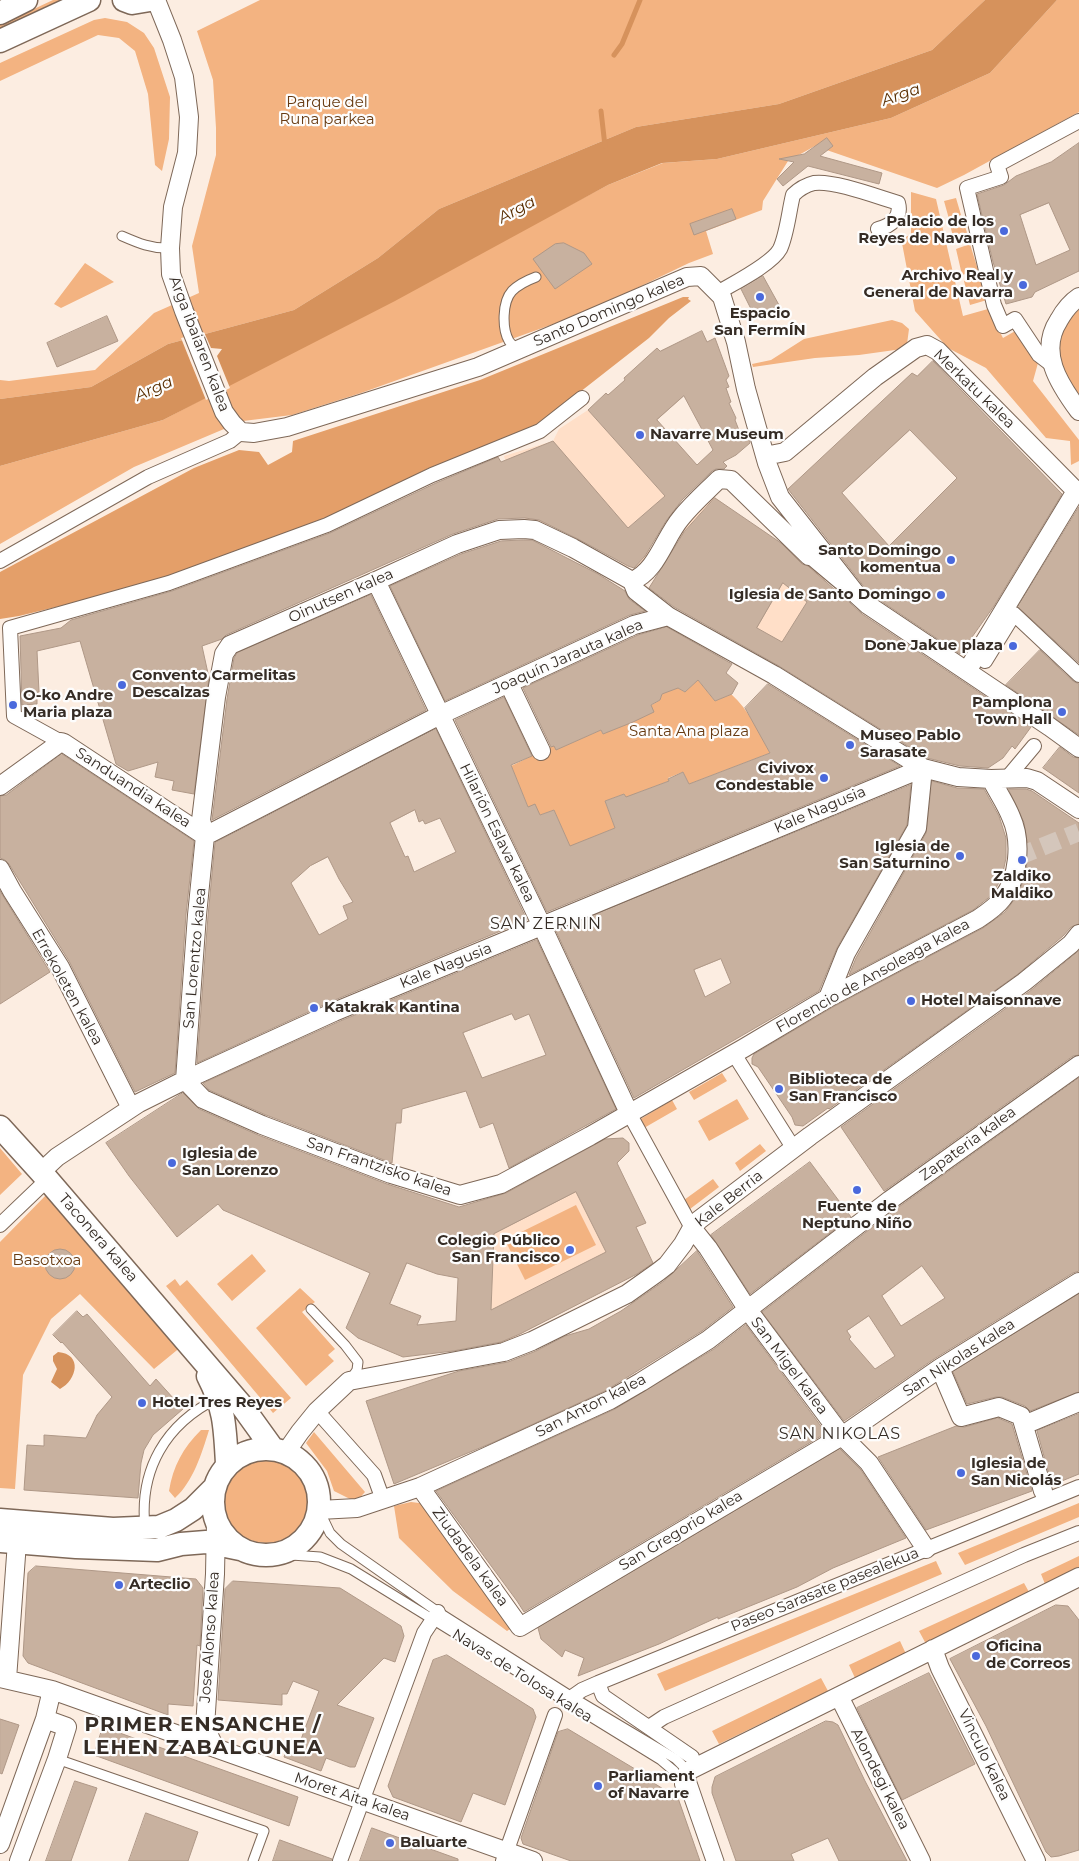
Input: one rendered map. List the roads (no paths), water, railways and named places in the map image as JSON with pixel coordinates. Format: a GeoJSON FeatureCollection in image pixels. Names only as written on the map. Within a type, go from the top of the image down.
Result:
{"type":"FeatureCollection","features":[{"type":"Feature","properties":{"kind":"street"},"geometry":{"type":"LineString","coordinates":[[0,13],[26,0]]}},
{"type":"Feature","properties":{"kind":"street"},"geometry":{"type":"LineString","coordinates":[[0,41],[76,4],[89,0]]}},
{"type":"Feature","properties":{"kind":"street"},"geometry":{"type":"LineString","coordinates":[[124,0],[132,2],[150,0]]}},
{"type":"Feature","properties":{"kind":"street","name":"Arga ibaiaren kalea"},"geometry":{"type":"LineString","coordinates":[[156,0],[184,77],[189,117],[187,153],[173,207],[170,248],[171,274],[184,310],[232,422]]}},
{"type":"Feature","properties":{"kind":"street"},"geometry":{"type":"LineString","coordinates":[[1052,365],[1039,355],[1015,319],[1003,326],[1003,309],[967,188],[1001,177],[997,165],[1079,121]]}},
{"type":"Feature","properties":{"kind":"street"},"geometry":{"type":"LineString","coordinates":[[718,292],[775,257],[781,247],[793,195],[805,186],[814,183],[828,183],[898,203],[900,210],[898,217],[886,227],[878,229]]}},
{"type":"Feature","properties":{"kind":"street","name":"Santo Domingo kalea"},"geometry":{"type":"LineString","coordinates":[[232,422],[254,433],[287,427],[478,367],[687,277],[701,276],[722,297],[731,323],[746,389],[765,456],[780,497],[856,595]]}},
{"type":"Feature","properties":{"kind":"street"},"geometry":{"type":"LineString","coordinates":[[1079,297],[1064,311],[1050,337],[1049,351],[1052,365],[1079,411]]}},
{"type":"Feature","properties":{"kind":"street","name":"Merkatu kalea"},"geometry":{"type":"LineString","coordinates":[[765,456],[785,452],[875,377],[916,348],[927,345],[938,351],[1077,488],[967,670]]}},
{"type":"Feature","properties":{"kind":"street"},"geometry":{"type":"LineString","coordinates":[[0,786],[61,742],[14,716],[10,628],[169,583],[320,528],[432,475],[540,431],[582,398]]}},
{"type":"Feature","properties":{"kind":"street"},"geometry":{"type":"LineString","coordinates":[[0,561],[148,477],[230,440],[232,422]]}},
{"type":"Feature","properties":{"kind":"street","name":"Santo Domingo kalea"},"geometry":{"type":"LineString","coordinates":[[632,581],[641,577],[651,565],[680,519],[719,479],[730,480],[809,556],[868,605],[967,670],[1042,737],[1079,748]]}},
{"type":"Feature","properties":{"kind":"street","name":"Oinutsen kalea"},"geometry":{"type":"LineString","coordinates":[[205,836],[202,820],[216,697],[224,654],[230,645],[456,544],[499,530],[535,530],[573,548],[632,581],[636,591],[668,616]]}},
{"type":"Feature","properties":{"kind":"street","name":"Hilarión Eslava kalea"},"geometry":{"type":"LineString","coordinates":[[376,581],[542,926],[629,1113]]}},
{"type":"Feature","properties":{"kind":"street"},"geometry":{"type":"LineString","coordinates":[[976,655],[985,661],[1014,614],[1079,676]]}},
{"type":"Feature","properties":{"kind":"street"},"geometry":{"type":"LineString","coordinates":[[668,616],[774,675],[923,768],[958,777],[990,779],[1008,777],[1027,778],[1037,781],[1079,809]]}},
{"type":"Feature","properties":{"kind":"street","name":"Joaquín Jarauta kalea"},"geometry":{"type":"LineString","coordinates":[[205,836],[440,715],[634,625],[668,616]]}},
{"type":"Feature","properties":{"kind":"street"},"geometry":{"type":"LineString","coordinates":[[509,684],[541,751]]}},
{"type":"Feature","properties":{"kind":"street"},"geometry":{"type":"LineString","coordinates":[[1008,777],[1042,737]]}},
{"type":"Feature","properties":{"kind":"street","name":"Sanduandia kalea"},"geometry":{"type":"LineString","coordinates":[[61,742],[205,836]]}},
{"type":"Feature","properties":{"kind":"street"},"geometry":{"type":"LineString","coordinates":[[828,998],[846,952],[917,828],[923,768]]}},
{"type":"Feature","properties":{"kind":"street","name":"Kale Nagusia"},"geometry":{"type":"LineString","coordinates":[[44,1176],[57,1157],[131,1108],[185,1080],[334,1012],[923,768]]}},
{"type":"Feature","properties":{"kind":"street","name":"Florencio de Ansoleaga kalea"},"geometry":{"type":"LineString","coordinates":[[629,1113],[828,998],[978,919],[995,907],[1004,898],[1012,879],[1017,857],[1018,841],[1012,817],[990,779]]}},
{"type":"Feature","properties":{"kind":"street","name":"San Lorentzo kalea"},"geometry":{"type":"LineString","coordinates":[[185,1080],[197,915],[205,836]]}},
{"type":"Feature","properties":{"kind":"street","name":"Errekoleten kalea"},"geometry":{"type":"LineString","coordinates":[[0,869],[60,967],[131,1108]]}},
{"type":"Feature","properties":{"kind":"street","name":"Kale Berria"},"geometry":{"type":"LineString","coordinates":[[349,1381],[504,1352],[532,1342],[627,1294],[667,1265],[699,1220],[1024,982],[1071,944],[1079,934]]}},
{"type":"Feature","properties":{"kind":"street"},"geometry":{"type":"LineString","coordinates":[[734,1054],[794,1149]]}},
{"type":"Feature","properties":{"kind":"street","name":"Zapateria kalea"},"geometry":{"type":"LineString","coordinates":[[857,1225],[1079,1065]]}},
{"type":"Feature","properties":{"kind":"street","name":"San Frantzisko kalea"},"geometry":{"type":"LineString","coordinates":[[185,1080],[203,1099],[262,1125],[391,1174],[460,1195],[501,1184],[629,1113]]}},
{"type":"Feature","properties":{"kind":"street"},"geometry":{"type":"LineString","coordinates":[[629,1113],[692,1228]]}},
{"type":"Feature","properties":{"kind":"street","name":"Taconera kalea"},"geometry":{"type":"LineString","coordinates":[[0,1127],[280,1450]]}},
{"type":"Feature","properties":{"kind":"street"},"geometry":{"type":"LineString","coordinates":[[0,1224],[44,1176]]}},
{"type":"Feature","properties":{"kind":"street","name":"San Anton kalea"},"geometry":{"type":"LineString","coordinates":[[319,1510],[357,1508],[420,1487],[610,1400],[708,1340],[857,1225]]}},
{"type":"Feature","properties":{"kind":"street","name":"San Migel kalea"},"geometry":{"type":"LineString","coordinates":[[692,1228],[748,1310],[842,1436],[869,1463],[926,1549]]}},
{"type":"Feature","properties":{"kind":"street","name":"San Nikolas kalea"},"geometry":{"type":"LineString","coordinates":[[842,1436],[943,1366],[1079,1282]]}},
{"type":"Feature","properties":{"kind":"street","name":"Taconera kalea"},"geometry":{"type":"LineString","coordinates":[[194,1350],[218,1398],[224,1418],[227,1464]]}},
{"type":"Feature","properties":{"kind":"street"},"geometry":{"type":"LineString","coordinates":[[943,1366],[961,1417],[998,1407],[1021,1416],[1044,1495]]}},
{"type":"Feature","properties":{"kind":"street"},"geometry":{"type":"LineString","coordinates":[[280,1450],[349,1381]]}},
{"type":"Feature","properties":{"kind":"street"},"geometry":{"type":"LineString","coordinates":[[1024,1425],[1079,1402]]}},
{"type":"Feature","properties":{"kind":"street"},"geometry":{"type":"LineString","coordinates":[[317,1411],[374,1475],[383,1500]]}},
{"type":"Feature","properties":{"kind":"street","name":"San Gregorio kalea"},"geometry":{"type":"LineString","coordinates":[[520,1627],[842,1436]]}},
{"type":"Feature","properties":{"kind":"street"},"geometry":{"type":"LineString","coordinates":[[256,1449],[280,1450],[306,1466],[313,1475],[318,1486],[319,1510],[314,1526],[305,1539],[292,1549],[277,1554],[260,1555],[241,1550],[226,1538],[216,1534],[212,1506],[214,1488],[219,1475],[227,1464],[240,1454],[256,1449]]}},
{"type":"Feature","properties":{"kind":"street","name":"Paseo Sarasate pasealekua"},"geometry":{"type":"LineString","coordinates":[[572,1697],[598,1683],[926,1549],[1044,1495],[1079,1486]]}},
{"type":"Feature","properties":{"kind":"street","name":"Ziudadela kalea"},"geometry":{"type":"LineString","coordinates":[[420,1487],[520,1627]]}},
{"type":"Feature","properties":{"kind":"street"},"geometry":{"type":"LineString","coordinates":[[0,1520],[113,1529],[159,1526],[176,1520],[193,1509],[214,1488]]}},
{"type":"Feature","properties":{"kind":"street"},"geometry":{"type":"LineString","coordinates":[[649,1727],[664,1717],[1079,1532]]}},
{"type":"Feature","properties":{"kind":"street"},"geometry":{"type":"LineString","coordinates":[[3,1679],[8,1541],[76,1547],[157,1550],[181,1544],[206,1542],[216,1534]]}},
{"type":"Feature","properties":{"kind":"street","name":"Jose Alonso kalea"},"geometry":{"type":"LineString","coordinates":[[215,1748],[205,1728],[216,1534]]}},
{"type":"Feature","properties":{"kind":"street"},"geometry":{"type":"LineString","coordinates":[[688,1771],[933,1650],[1076,1583]]}},
{"type":"Feature","properties":{"kind":"street"},"geometry":{"type":"LineString","coordinates":[[340,1861],[424,1633],[435,1616]]}},
{"type":"Feature","properties":{"kind":"street","name":"Vinculo kalea"},"geometry":{"type":"LineString","coordinates":[[933,1650],[944,1676],[1036,1861]]}},
{"type":"Feature","properties":{"kind":"street","name":"Moret Aita kalea"},"geometry":{"type":"LineString","coordinates":[[3,1679],[52,1690],[361,1800],[505,1856],[533,1861]]}},
{"type":"Feature","properties":{"kind":"street","name":"Navas de Tolosa kalea"},"geometry":{"type":"LineString","coordinates":[[598,1683],[603,1696],[649,1727],[688,1771]]}},
{"type":"Feature","properties":{"kind":"street"},"geometry":{"type":"LineString","coordinates":[[0,1844],[45,1719],[52,1690]]}},
{"type":"Feature","properties":{"kind":"street","name":"Alondegi kalea"},"geometry":{"type":"LineString","coordinates":[[839,1696],[921,1861]]}},
{"type":"Feature","properties":{"kind":"street"},"geometry":{"type":"LineString","coordinates":[[20,1861],[77,1699]]}},
{"type":"Feature","properties":{"kind":"street"},"geometry":{"type":"LineString","coordinates":[[505,1856],[555,1715]]}},
{"type":"Feature","properties":{"kind":"street"},"geometry":{"type":"LineString","coordinates":[[45,1719],[67,1727]]}},
{"type":"Feature","properties":{"kind":"lane"},"geometry":{"type":"LineString","coordinates":[[122,236],[141,245],[158,249],[170,248]]}},
{"type":"Feature","properties":{"kind":"lane"},"geometry":{"type":"LineString","coordinates":[[517,350],[509,340],[505,326],[506,303],[511,292],[536,277]]}},
{"type":"Feature","properties":{"kind":"lane"},"geometry":{"type":"LineString","coordinates":[[311,1309],[345,1345],[358,1362],[357,1370],[349,1381]]}},
{"type":"Feature","properties":{"kind":"lane"},"geometry":{"type":"LineString","coordinates":[[145,1528],[146,1487],[152,1466],[161,1447],[182,1422],[199,1408],[218,1398]]}},
{"type":"Feature","properties":{"kind":"lane","name":"Navas de Tolosa kalea"},"geometry":{"type":"LineString","coordinates":[[319,1510],[330,1533],[341,1544],[435,1616],[660,1760],[674,1771],[688,1771]]}},
{"type":"Feature","properties":{"kind":"lane","name":"Navas de Tolosa kalea"},"geometry":{"type":"LineString","coordinates":[[277,1554],[320,1557],[351,1569],[435,1616],[676,1759],[688,1771],[711,1861]]}},
{"type":"Feature","properties":{"kind":"lane"},"geometry":{"type":"LineString","coordinates":[[57,1759],[264,1831],[253,1861]]}},
{"type":"Feature","properties":{"kind":"lane"},"geometry":{"type":"LineString","coordinates":[[688,1771],[719,1861]]}},
{"type":"Feature","properties":{"kind":"water","name":"Arga"},"geometry":{"type":"Polygon","coordinates":[[[985,0],[1057,0],[990,73],[891,118],[717,159],[662,163],[608,185],[395,301],[163,420],[0,466],[0,399],[91,387],[168,344],[294,310],[378,258],[439,209],[636,127],[779,104],[932,50],[985,0]]]}},
{"type":"Feature","properties":{"kind":"water"},"geometry":{"type":"Polygon","coordinates":[[[58,1352],[71,1357],[75,1368],[70,1380],[60,1389],[51,1382],[57,1369],[53,1356],[58,1352]]]}},
{"type":"Feature","properties":{"kind":"waterway"},"geometry":{"type":"LineString","coordinates":[[614,55],[622,44],[640,0]]}},
{"type":"Feature","properties":{"kind":"waterway"},"geometry":{"type":"LineString","coordinates":[[601,111],[605,146]]}},
{"type":"Feature","properties":{"kind":"tunnel"},"geometry":{"type":"LineString","coordinates":[[1017,857],[1079,832]]}},
{"type":"Feature","properties":{"kind":"place","name":"Palacio de los Reyes de Navarra"},"geometry":{"type":"Point","coordinates":[1004,231]}},
{"type":"Feature","properties":{"kind":"place","name":"Archivo Real y General de Navarra"},"geometry":{"type":"Point","coordinates":[1023,285]}},
{"type":"Feature","properties":{"kind":"place","name":"Espacio San FermÍN"},"geometry":{"type":"Point","coordinates":[760,297]}},
{"type":"Feature","properties":{"kind":"place","name":"Navarre Museum"},"geometry":{"type":"Point","coordinates":[640,435]}},
{"type":"Feature","properties":{"kind":"place","name":"Santo Domingo komentua"},"geometry":{"type":"Point","coordinates":[951,560]}},
{"type":"Feature","properties":{"kind":"place","name":"Iglesia de Santo Domingo"},"geometry":{"type":"Point","coordinates":[941,595]}},
{"type":"Feature","properties":{"kind":"place","name":"Done Jakue plaza"},"geometry":{"type":"Point","coordinates":[1013,646]}},
{"type":"Feature","properties":{"kind":"place","name":"Convento Carmelitas Descalzas"},"geometry":{"type":"Point","coordinates":[122,685]}},
{"type":"Feature","properties":{"kind":"place","name":"O-ko Andre Maria plaza"},"geometry":{"type":"Point","coordinates":[13,705]}},
{"type":"Feature","properties":{"kind":"place","name":"Pamplona Town Hall"},"geometry":{"type":"Point","coordinates":[1062,712]}},
{"type":"Feature","properties":{"kind":"place","name":"Museo Pablo Sarasate"},"geometry":{"type":"Point","coordinates":[850,745]}},
{"type":"Feature","properties":{"kind":"place","name":"Civivox Condestable"},"geometry":{"type":"Point","coordinates":[824,778]}},
{"type":"Feature","properties":{"kind":"place","name":"Iglesia de San Saturnino"},"geometry":{"type":"Point","coordinates":[960,856]}},
{"type":"Feature","properties":{"kind":"place","name":"Zaldiko Maldiko"},"geometry":{"type":"Point","coordinates":[1022,860]}},
{"type":"Feature","properties":{"kind":"place","name":"Hotel Maisonnave"},"geometry":{"type":"Point","coordinates":[911,1001]}},
{"type":"Feature","properties":{"kind":"place","name":"Katakrak Kantina"},"geometry":{"type":"Point","coordinates":[314,1008]}},
{"type":"Feature","properties":{"kind":"place","name":"Biblioteca de San Francisco"},"geometry":{"type":"Point","coordinates":[779,1089]}},
{"type":"Feature","properties":{"kind":"place","name":"Iglesia de San Lorenzo"},"geometry":{"type":"Point","coordinates":[172,1163]}},
{"type":"Feature","properties":{"kind":"place","name":"Fuente de Neptuno Niño"},"geometry":{"type":"Point","coordinates":[857,1190]}},
{"type":"Feature","properties":{"kind":"place","name":"Colegio Público San Francisco"},"geometry":{"type":"Point","coordinates":[570,1250]}},
{"type":"Feature","properties":{"kind":"place","name":"Hotel Tres Reyes"},"geometry":{"type":"Point","coordinates":[142,1403]}},
{"type":"Feature","properties":{"kind":"place","name":"Iglesia de San Nicolás"},"geometry":{"type":"Point","coordinates":[961,1473]}},
{"type":"Feature","properties":{"kind":"place","name":"Arteclio"},"geometry":{"type":"Point","coordinates":[119,1585]}},
{"type":"Feature","properties":{"kind":"place","name":"Oficina de Correos"},"geometry":{"type":"Point","coordinates":[976,1656]}},
{"type":"Feature","properties":{"kind":"place","name":"Parliament of Navarre"},"geometry":{"type":"Point","coordinates":[598,1786]}},
{"type":"Feature","properties":{"kind":"place","name":"Baluarte"},"geometry":{"type":"Point","coordinates":[390,1843]}},
{"type":"Feature","properties":{"kind":"district","name":"SAN ZERNIN"},"geometry":{"type":"Point","coordinates":[546,924]}},
{"type":"Feature","properties":{"kind":"district","name":"SAN NIKOLAS"},"geometry":{"type":"Point","coordinates":[840,1434]}},
{"type":"Feature","properties":{"kind":"district","name":"PRIMER ENSANCHE / LEHEN ZABALGUNEA"},"geometry":{"type":"Point","coordinates":[203,1736]}},
{"type":"Feature","properties":{"kind":"park label","name":"Parque del Runa parkea"},"geometry":{"type":"Point","coordinates":[327,112]}},
{"type":"Feature","properties":{"kind":"park label","name":"Santa Ana plaza"},"geometry":{"type":"Point","coordinates":[689,732]}},
{"type":"Feature","properties":{"kind":"park label","name":"Basotxoa"},"geometry":{"type":"Point","coordinates":[47,1261]}}]}
